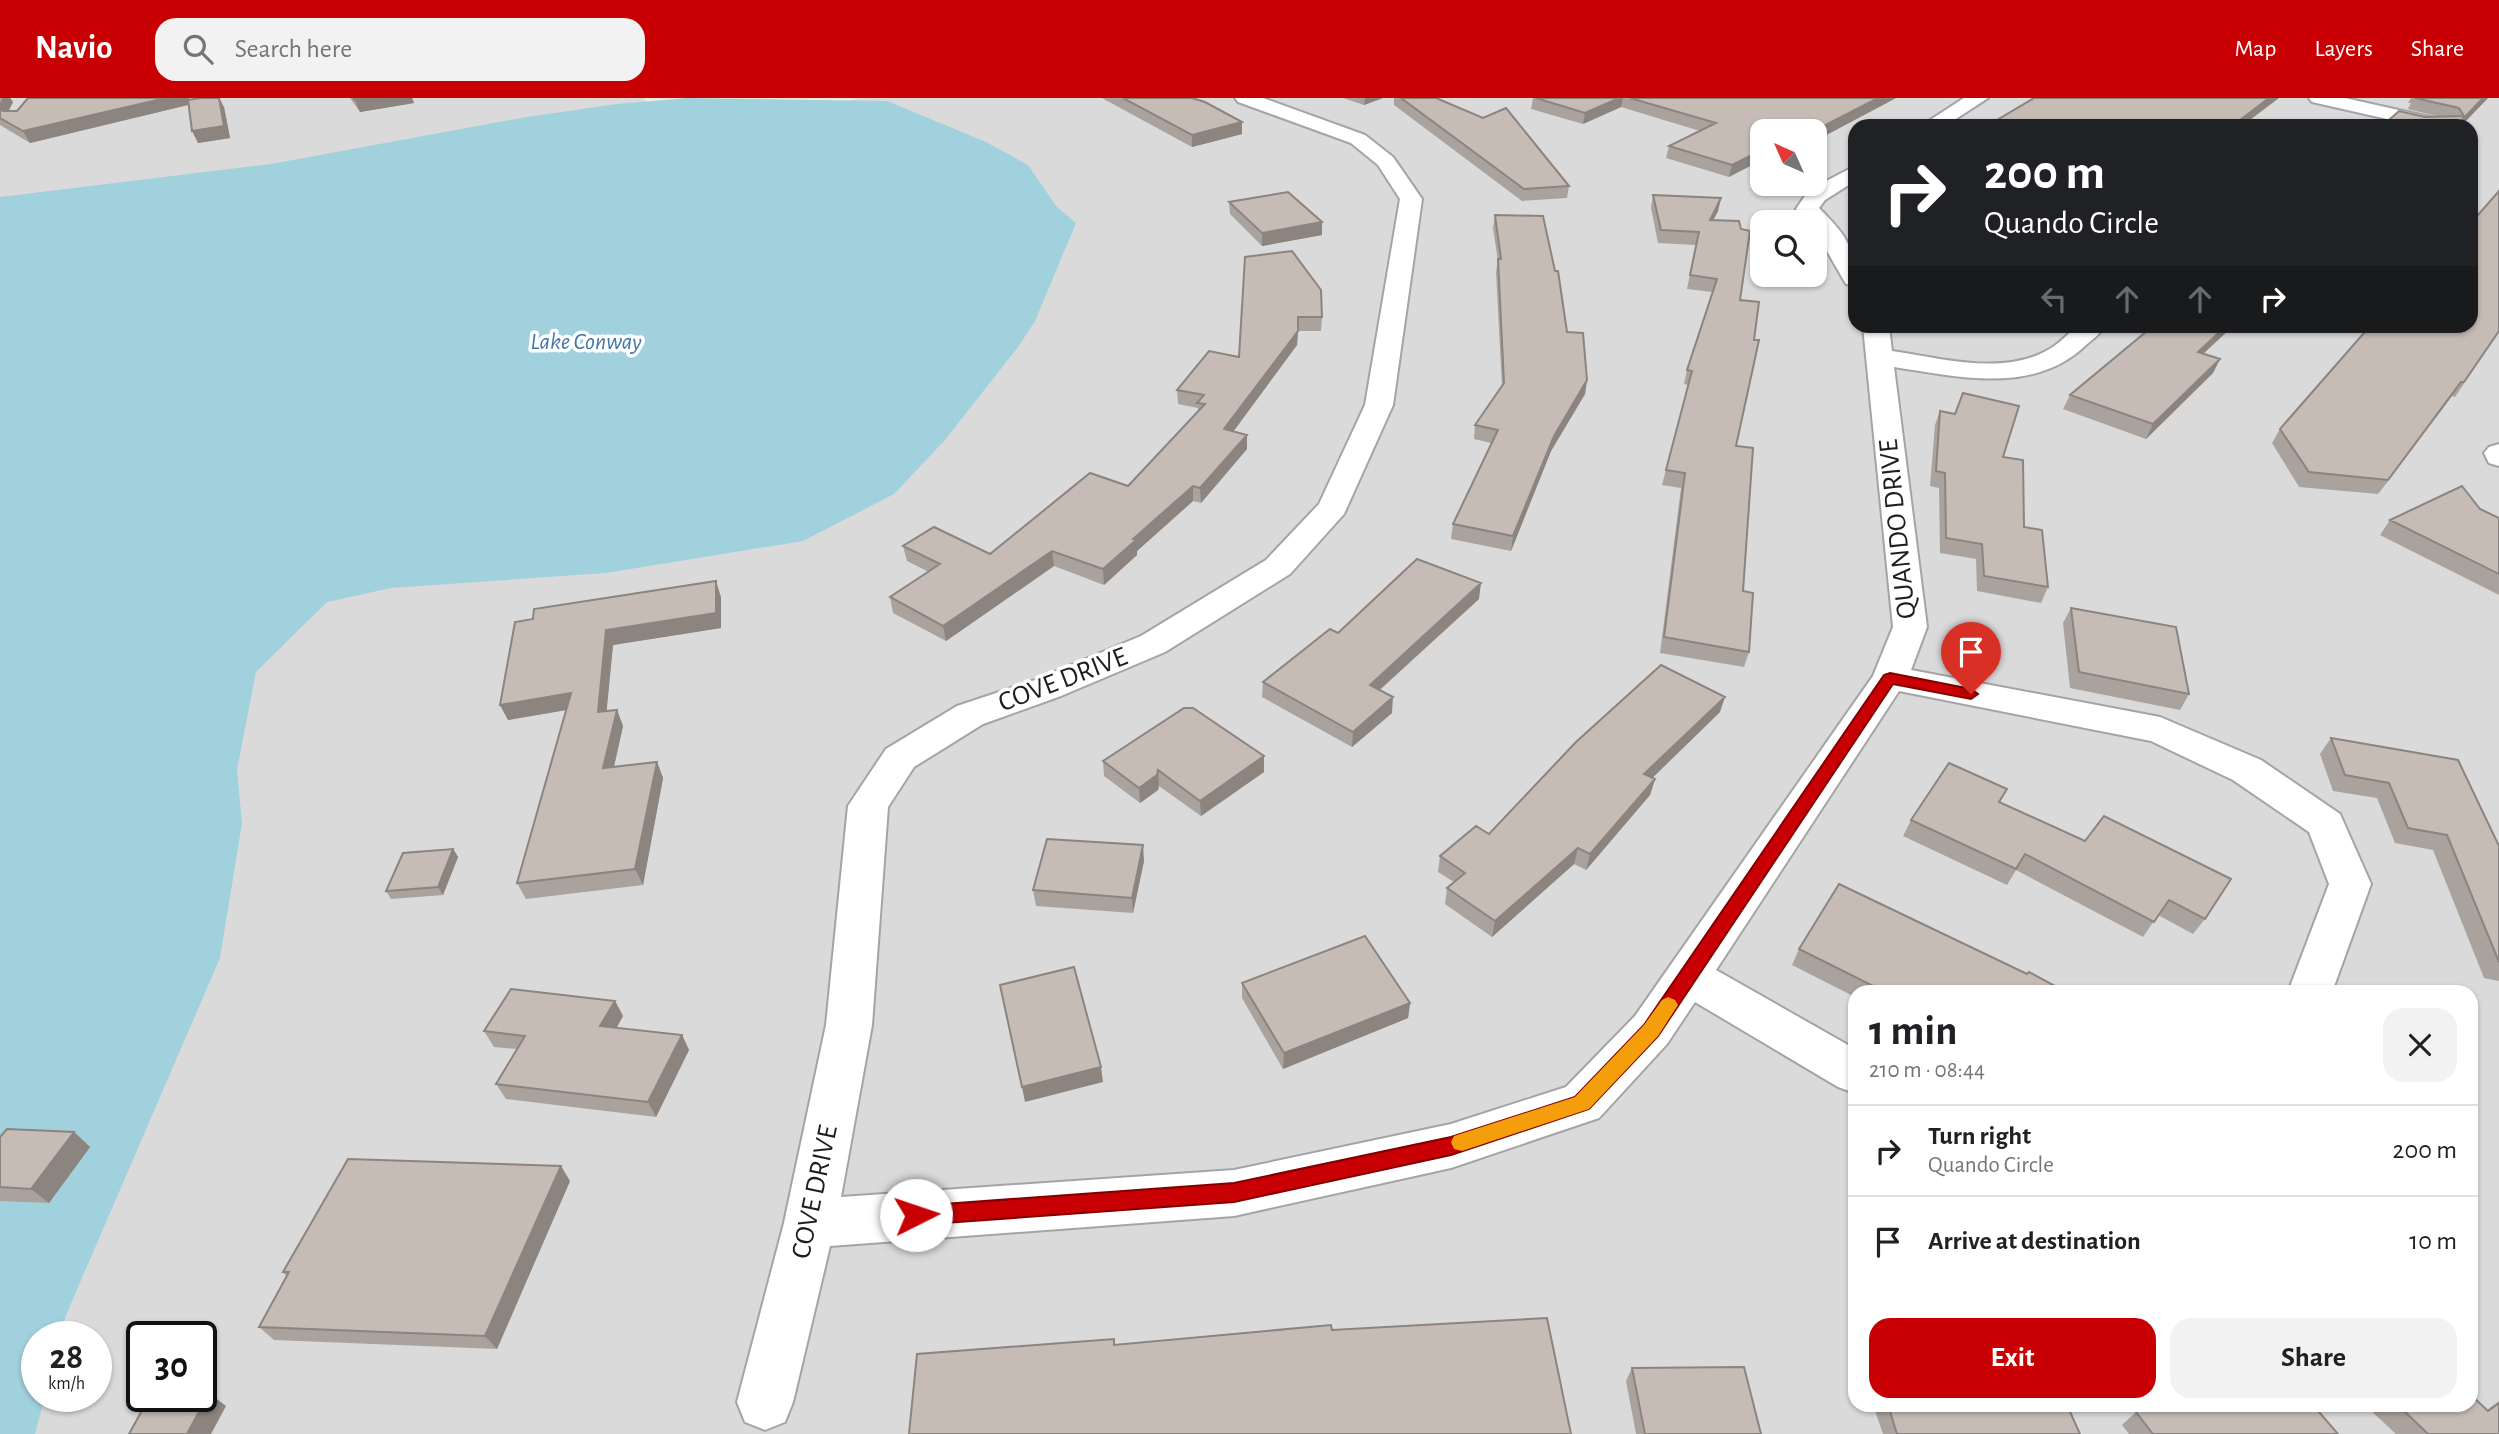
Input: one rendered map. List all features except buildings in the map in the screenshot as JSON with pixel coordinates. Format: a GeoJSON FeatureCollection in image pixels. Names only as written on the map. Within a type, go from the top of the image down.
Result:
{"type":"FeatureCollection","features":[{"type":"Feature","properties":{"kind":"street","name":"COVE DRIVE"},"geometry":{"type":"LineString","coordinates":[[765,1402],[810,1223],[849,1025],[868,806],[900,758],[970,715],[1048,688],[1153,644],[1278,567],[1333,507],[1379,405],[1411,199],[1386,161],[1358,139],[1245,98]]}},
{"type":"Feature","properties":{"kind":"street"},"geometry":{"type":"LineString","coordinates":[[1943,119],[1978,98]]}},
{"type":"Feature","properties":{"kind":"street"},"geometry":{"type":"LineString","coordinates":[[2319,98],[2346,101],[2417,119]]}},
{"type":"Feature","properties":{"kind":"street"},"geometry":{"type":"LineString","coordinates":[[2326,118],[2346,101]]}},
{"type":"Feature","properties":{"kind":"street"},"geometry":{"type":"LineString","coordinates":[[1848,176],[1816,195],[1807,209],[1828,230],[1848,266]]}},
{"type":"Feature","properties":{"kind":"street"},"geometry":{"type":"LineString","coordinates":[[1878,342],[1985,371],[2024,368],[2057,356],[2084,333]]}},
{"type":"Feature","properties":{"kind":"street","name":"QUANDO DRIVE"},"geometry":{"type":"LineString","coordinates":[[810,1223],[1234,1193],[1451,1146],[1582,1103],[1651,1030],[1890,678],[1910,627],[1878,342]]}},
{"type":"Feature","properties":{"kind":"street"},"geometry":{"type":"LineString","coordinates":[[1890,678],[2160,730],[2247,770],[2326,824],[2350,884],[2312,985]]}},
{"type":"Feature","properties":{"kind":"street"},"geometry":{"type":"LineString","coordinates":[[1688,976],[1848,1069]]}},
{"type":"Feature","properties":{"kind":"shaded area"},"geometry":{"type":"Polygon","coordinates":[[[0,98],[643,98],[694,146],[859,98],[2499,98],[2499,1434],[0,1434],[0,98]]]}},
{"type":"Feature","properties":{"kind":"water","name":"Lake Conway"},"geometry":{"type":"Polygon","coordinates":[[[687,98],[887,101],[986,142],[1028,165],[1056,206],[1076,223],[1035,321],[1018,347],[945,440],[894,494],[803,541],[606,573],[391,588],[327,602],[256,672],[237,770],[242,823],[220,958],[64,1321],[21,1321],[21,1412],[41,1412],[35,1434],[0,1434],[0,197],[271,164],[527,117],[617,104],[687,98]]]}},
{"type":"Feature","properties":{"kind":"slow traffic"},"geometry":{"type":"LineString","coordinates":[[1462,1142],[1582,1103],[1651,1030],[1668,1005]]}},
{"type":"Feature","properties":{"kind":"route"},"geometry":{"type":"LineString","coordinates":[[916,1215],[1234,1193],[1451,1146],[1582,1103],[1651,1030],[1890,678],[1971,694]]}}]}
